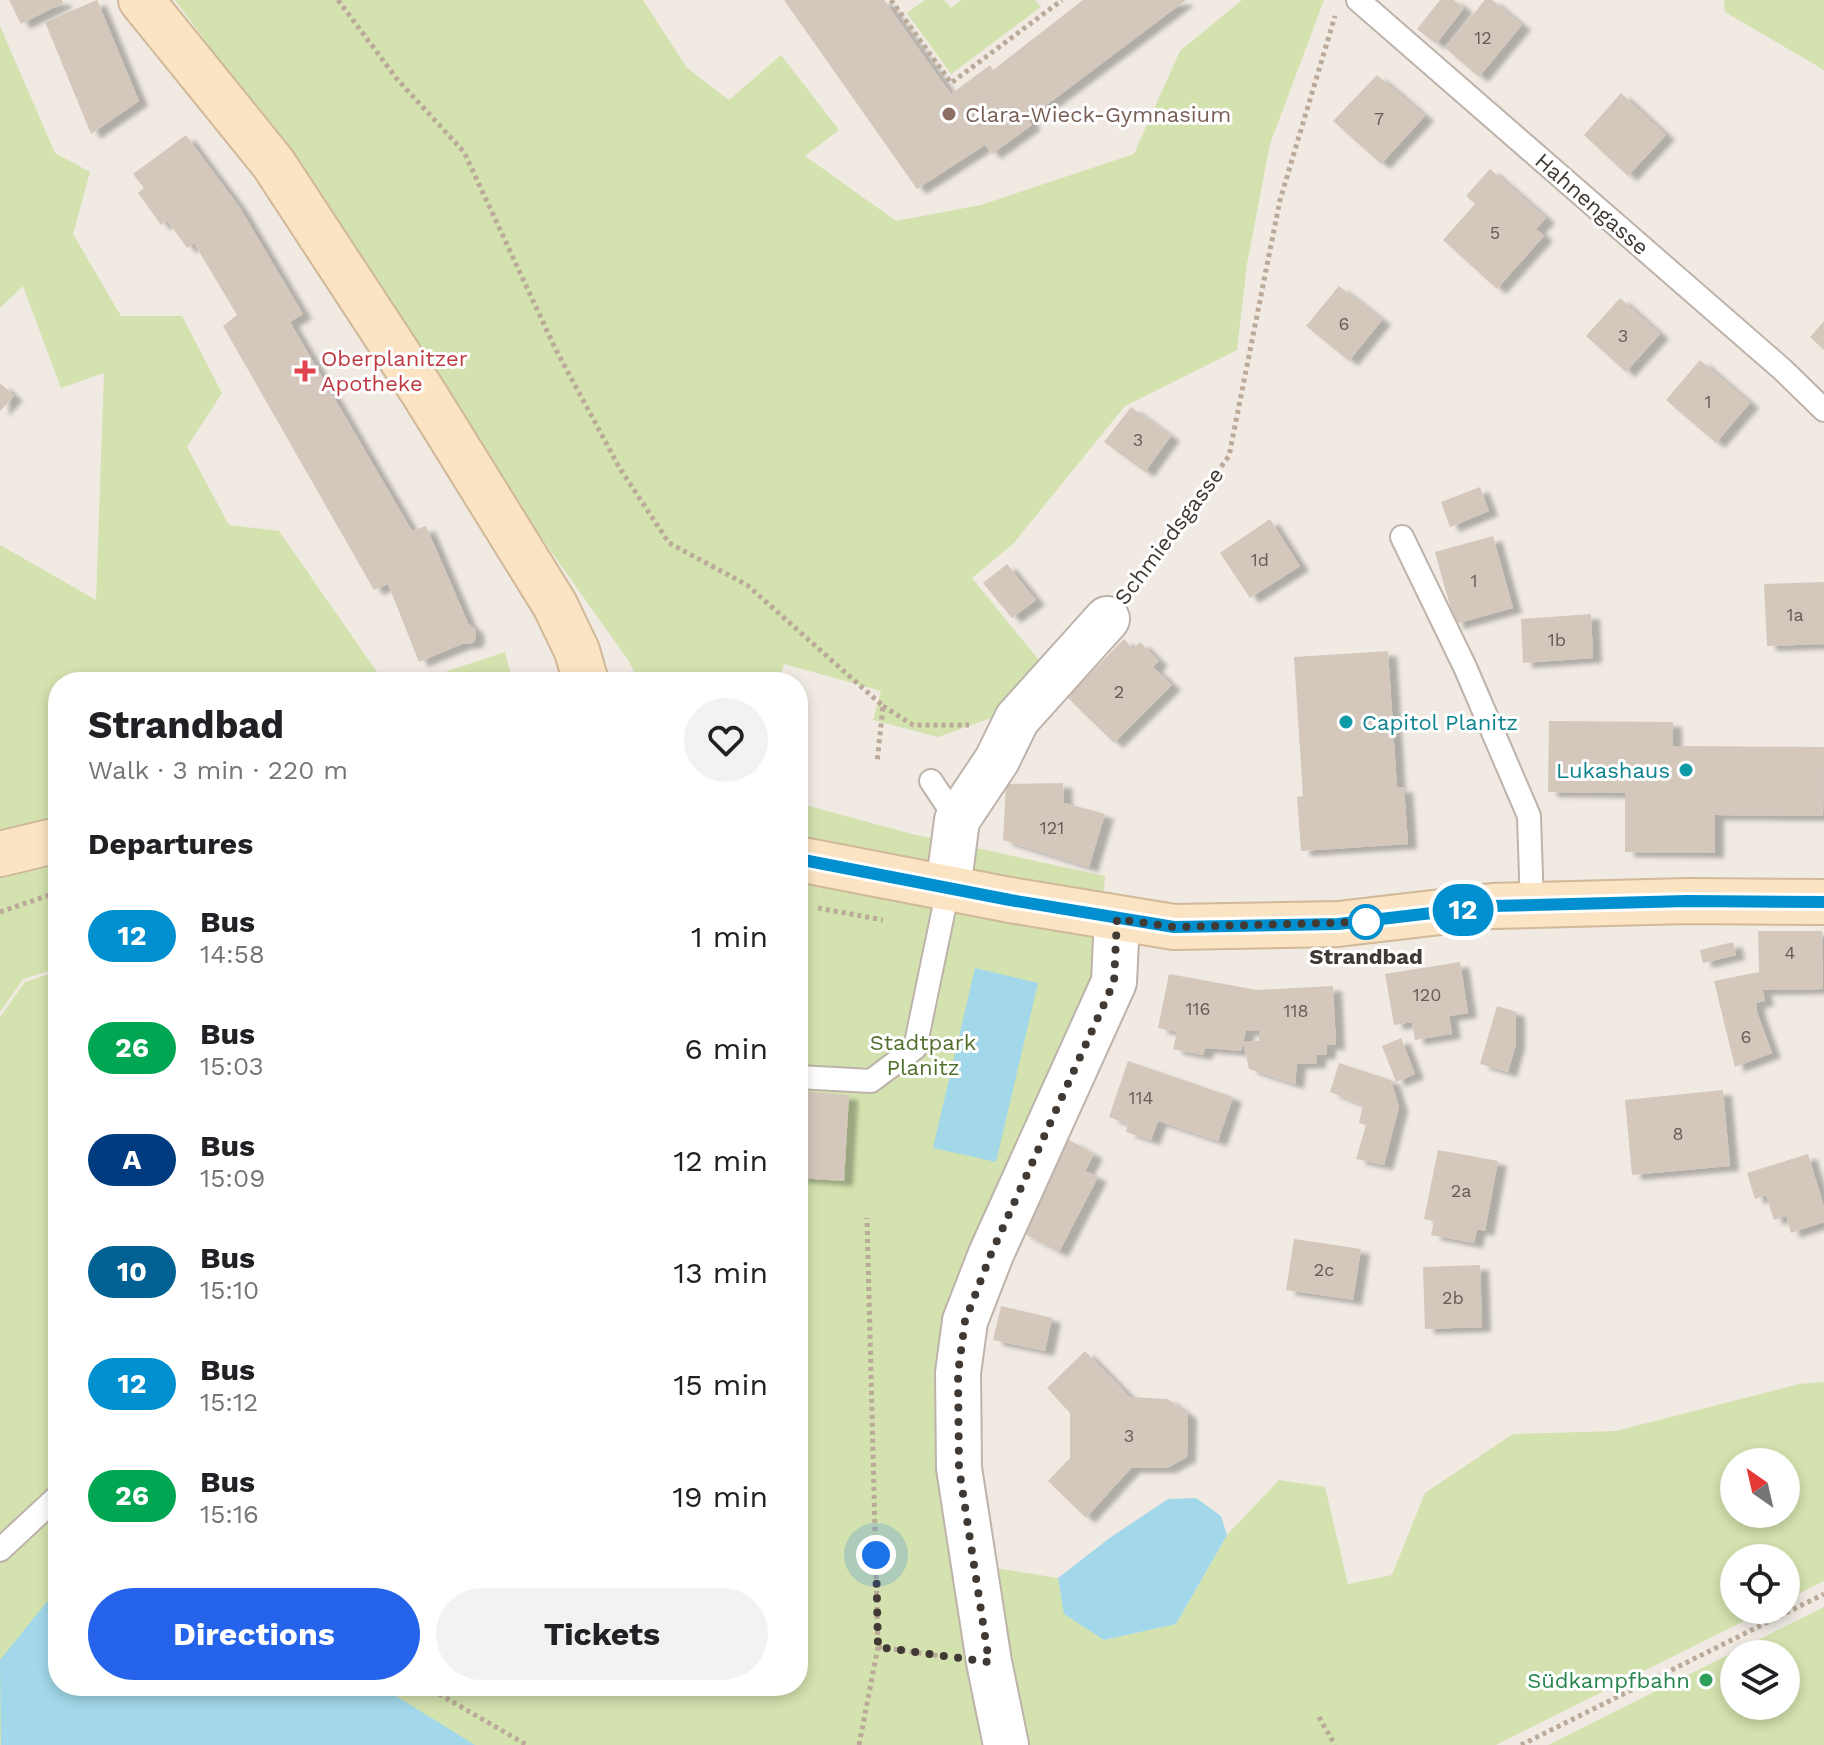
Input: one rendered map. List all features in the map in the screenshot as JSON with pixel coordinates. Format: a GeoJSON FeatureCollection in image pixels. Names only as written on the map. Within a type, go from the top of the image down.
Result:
{"type":"FeatureCollection","features":[{"type":"Feature","properties":{"kind":"main road"},"geometry":{"type":"LineString","coordinates":[[141,0],[273,163],[423,392],[555,605],[577,651],[583,672]]}},
{"type":"Feature","properties":{"kind":"main road"},"geometry":{"type":"LineString","coordinates":[[0,854],[48,842]]}},
{"type":"Feature","properties":{"kind":"main road"},"geometry":{"type":"LineString","coordinates":[[808,861],[948,889],[1174,927],[1338,924],[1512,906],[1687,901],[1824,902]]}},
{"type":"Feature","properties":{"kind":"street","name":"Schmiedsgasse"},"geometry":{"type":"LineString","coordinates":[[948,889],[957,820],[997,760],[1017,719],[1107,619]]}},
{"type":"Feature","properties":{"kind":"street"},"geometry":{"type":"LineString","coordinates":[[1006,1745],[989,1662],[959,1468],[958,1373],[965,1321],[991,1254],[1114,982],[1117,919]]}},
{"type":"Feature","properties":{"kind":"lane","name":"Hahnengasse"},"geometry":{"type":"LineString","coordinates":[[1358,0],[1771,359],[1824,410]]}},
{"type":"Feature","properties":{"kind":"lane"},"geometry":{"type":"LineString","coordinates":[[1402,537],[1465,667],[1529,816],[1512,906]]}},
{"type":"Feature","properties":{"kind":"lane"},"geometry":{"type":"LineString","coordinates":[[931,781],[957,820]]}},
{"type":"Feature","properties":{"kind":"lane"},"geometry":{"type":"LineString","coordinates":[[808,1078],[871,1081],[915,1048],[948,889]]}},
{"type":"Feature","properties":{"kind":"lane"},"geometry":{"type":"LineString","coordinates":[[0,1550],[48,1505]]}},
{"type":"Feature","properties":{"kind":"path"},"geometry":{"type":"LineString","coordinates":[[338,0],[397,79],[464,152],[555,348],[619,467],[669,543],[747,585],[883,706],[913,725],[976,725],[1017,719]]}},
{"type":"Feature","properties":{"kind":"path"},"geometry":{"type":"LineString","coordinates":[[891,0],[951,83],[1062,0]]}},
{"type":"Feature","properties":{"kind":"path","name":"Schmiedsgasse"},"geometry":{"type":"LineString","coordinates":[[1107,619],[1229,456],[1280,200],[1335,14]]}},
{"type":"Feature","properties":{"kind":"path"},"geometry":{"type":"LineString","coordinates":[[877,763],[883,706]]}},
{"type":"Feature","properties":{"kind":"path"},"geometry":{"type":"LineString","coordinates":[[0,912],[48,895]]}},
{"type":"Feature","properties":{"kind":"path"},"geometry":{"type":"LineString","coordinates":[[859,1745],[878,1647],[867,1218]]}},
{"type":"Feature","properties":{"kind":"path"},"geometry":{"type":"LineString","coordinates":[[1521,1745],[1824,1594]]}},
{"type":"Feature","properties":{"kind":"path"},"geometry":{"type":"LineString","coordinates":[[878,1647],[989,1662]]}},
{"type":"Feature","properties":{"kind":"path"},"geometry":{"type":"LineString","coordinates":[[442,1696],[527,1745]]}},
{"type":"Feature","properties":{"kind":"path"},"geometry":{"type":"LineString","coordinates":[[1319,1717],[1335,1745]]}},
{"type":"Feature","properties":{"kind":"green space"},"geometry":{"type":"Polygon","coordinates":[[[175,0],[643,0],[687,68],[729,100],[781,55],[839,130],[805,156],[896,221],[981,205],[1134,154],[1180,51],[1242,0],[1324,0],[1270,144],[1247,264],[1237,350],[1125,406],[1013,544],[972,578],[1046,669],[1005,713],[938,737],[873,720],[881,691],[784,664],[782,672],[635,672],[514,499],[324,202],[175,0]]]}},
{"type":"Feature","properties":{"kind":"green space"},"geometry":{"type":"Polygon","coordinates":[[[925,0],[944,0],[951,8],[962,0],[1035,0],[1041,7],[951,74],[907,13],[925,0]]]}},
{"type":"Feature","properties":{"kind":"green space"},"geometry":{"type":"Polygon","coordinates":[[[1724,0],[1824,0],[1824,70],[1725,12],[1724,0]]]}},
{"type":"Feature","properties":{"kind":"green space"},"geometry":{"type":"Polygon","coordinates":[[[0,26],[55,153],[90,172],[73,234],[121,316],[182,316],[222,393],[187,447],[229,525],[279,531],[377,672],[48,672],[48,971],[23,979],[0,1012],[0,545],[96,600],[104,373],[61,388],[23,286],[0,308],[0,26]]]}},
{"type":"Feature","properties":{"kind":"green space"},"geometry":{"type":"Polygon","coordinates":[[[505,652],[510,672],[444,672],[505,652]]]}},
{"type":"Feature","properties":{"kind":"green space","name":"Stadtpark Planitz"},"geometry":{"type":"Polygon","coordinates":[[[808,806],[912,834],[1105,876],[1097,977],[948,1317],[964,1563],[1058,1578],[1065,1614],[1104,1640],[1176,1624],[1227,1535],[1279,1480],[1325,1487],[1348,1584],[1392,1575],[1425,1493],[1513,1434],[1616,1431],[1799,1384],[1824,1382],[1824,1581],[1800,1593],[1800,1544],[1720,1544],[1720,1624],[1738,1624],[1496,1745],[0,1745],[0,1017],[25,982],[48,974],[48,1696],[808,1696],[808,806]]]}},
{"type":"Feature","properties":{"kind":"green space","name":"Südkampfbahn"},"geometry":{"type":"Polygon","coordinates":[[[1824,1607],[1824,1745],[1548,1745],[1720,1659],[1720,1720],[1800,1720],[1800,1640],[1758,1640],[1790,1624],[1800,1624],[1800,1619],[1824,1607]]]}},
{"type":"Feature","properties":{"kind":"water"},"geometry":{"type":"Polygon","coordinates":[[[975,968],[1038,983],[996,1162],[933,1148],[975,968]]]}},
{"type":"Feature","properties":{"kind":"water"},"geometry":{"type":"Polygon","coordinates":[[[1196,1498],[1221,1516],[1227,1535],[1176,1624],[1104,1640],[1064,1614],[1058,1578],[1168,1499],[1196,1498]]]}},
{"type":"Feature","properties":{"kind":"water"},"geometry":{"type":"Polygon","coordinates":[[[48,1600],[48,1696],[396,1696],[475,1745],[1,1745],[0,1660],[48,1600]]]}},
{"type":"Feature","properties":{"kind":"building"},"geometry":{"type":"Polygon","coordinates":[[[9,0],[62,0],[63,3],[21,24],[9,0]]]}},
{"type":"Feature","properties":{"kind":"building"},"geometry":{"type":"Polygon","coordinates":[[[97,0],[139,101],[91,134],[45,22],[97,0]]]}},
{"type":"Feature","properties":{"kind":"building"},"geometry":{"type":"Polygon","coordinates":[[[784,0],[884,0],[951,94],[990,65],[993,70],[1083,0],[1186,0],[1028,119],[1032,125],[992,154],[985,145],[917,189],[784,0]]]}},
{"type":"Feature","properties":{"kind":"building"},"geometry":{"type":"Polygon","coordinates":[[[1440,0],[1454,0],[1464,8],[1436,44],[1417,29],[1440,0]]]}},
{"type":"Feature","properties":{"kind":"building"},"geometry":{"type":"Polygon","coordinates":[[[1485,0],[1492,0],[1522,25],[1479,77],[1445,48],[1485,0]]]}},
{"type":"Feature","properties":{"kind":"building"},"geometry":{"type":"Polygon","coordinates":[[[1377,75],[1425,116],[1381,164],[1333,121],[1377,75]]]}},
{"type":"Feature","properties":{"kind":"building"},"geometry":{"type":"Polygon","coordinates":[[[1621,93],[1666,135],[1628,176],[1584,135],[1621,93]]]}},
{"type":"Feature","properties":{"kind":"building"},"geometry":{"type":"Polygon","coordinates":[[[186,135],[240,208],[303,314],[290,322],[412,531],[426,526],[468,623],[475,629],[473,643],[462,644],[419,662],[388,584],[374,590],[223,326],[237,315],[194,243],[187,248],[167,220],[161,225],[138,193],[144,188],[133,174],[186,135]]]}},
{"type":"Feature","properties":{"kind":"building"},"geometry":{"type":"Polygon","coordinates":[[[1490,169],[1546,218],[1536,229],[1544,236],[1497,289],[1443,240],[1475,204],[1466,196],[1490,169]]]}},
{"type":"Feature","properties":{"kind":"building"},"geometry":{"type":"Polygon","coordinates":[[[1339,286],[1382,320],[1349,361],[1306,326],[1339,286]]]}},
{"type":"Feature","properties":{"kind":"building"},"geometry":{"type":"Polygon","coordinates":[[[1620,298],[1660,334],[1626,372],[1586,336],[1620,298]]]}},
{"type":"Feature","properties":{"kind":"building"},"geometry":{"type":"Polygon","coordinates":[[[1824,321],[1824,350],[1810,337],[1824,321]]]}},
{"type":"Feature","properties":{"kind":"building"},"geometry":{"type":"Polygon","coordinates":[[[1700,360],[1750,403],[1716,443],[1666,400],[1700,360]]]}},
{"type":"Feature","properties":{"kind":"building"},"geometry":{"type":"Polygon","coordinates":[[[0,383],[14,396],[0,411],[0,383]]]}},
{"type":"Feature","properties":{"kind":"building"},"geometry":{"type":"Polygon","coordinates":[[[1131,407],[1171,436],[1145,472],[1104,442],[1131,407]]]}},
{"type":"Feature","properties":{"kind":"building"},"geometry":{"type":"Polygon","coordinates":[[[1480,487],[1489,511],[1450,527],[1441,502],[1480,487]]]}},
{"type":"Feature","properties":{"kind":"building"},"geometry":{"type":"Polygon","coordinates":[[[1270,519],[1300,566],[1250,598],[1220,553],[1270,519]]]}},
{"type":"Feature","properties":{"kind":"building"},"geometry":{"type":"Polygon","coordinates":[[[1493,536],[1513,608],[1455,624],[1435,552],[1493,536]]]}},
{"type":"Feature","properties":{"kind":"building"},"geometry":{"type":"Polygon","coordinates":[[[1007,564],[1036,600],[1012,618],[983,583],[1007,564]]]}},
{"type":"Feature","properties":{"kind":"building"},"geometry":{"type":"Polygon","coordinates":[[[1824,582],[1824,644],[1767,646],[1764,584],[1824,582]]]}},
{"type":"Feature","properties":{"kind":"building"},"geometry":{"type":"Polygon","coordinates":[[[1591,614],[1593,658],[1523,663],[1521,619],[1591,614]]]}},
{"type":"Feature","properties":{"kind":"building"},"geometry":{"type":"Polygon","coordinates":[[[1124,639],[1133,649],[1140,642],[1159,661],[1153,667],[1172,685],[1114,743],[1067,697],[1124,639]]]}},
{"type":"Feature","properties":{"kind":"building","name":"Capitol Planitz"},"geometry":{"type":"Polygon","coordinates":[[[1388,651],[1397,788],[1404,787],[1408,844],[1301,851],[1297,797],[1303,796],[1294,657],[1388,651]]]}},
{"type":"Feature","properties":{"kind":"building","name":"Lukashaus"},"geometry":{"type":"Polygon","coordinates":[[[1549,721],[1673,722],[1673,746],[1824,747],[1823,816],[1715,815],[1715,853],[1625,852],[1625,793],[1548,792],[1549,721]]]}},
{"type":"Feature","properties":{"kind":"building"},"geometry":{"type":"Polygon","coordinates":[[[1063,783],[1064,803],[1105,814],[1089,867],[1003,840],[1006,784],[1063,783]]]}},
{"type":"Feature","properties":{"kind":"building"},"geometry":{"type":"Polygon","coordinates":[[[1758,931],[1822,931],[1823,989],[1759,990],[1763,991],[1765,1001],[1756,1003],[1757,1012],[1772,1053],[1735,1067],[1714,981],[1759,972],[1758,931]]]}},
{"type":"Feature","properties":{"kind":"building"},"geometry":{"type":"Polygon","coordinates":[[[1733,942],[1736,955],[1703,963],[1700,950],[1733,942]]]}},
{"type":"Feature","properties":{"kind":"building"},"geometry":{"type":"Polygon","coordinates":[[[1460,962],[1468,1013],[1449,1016],[1452,1034],[1415,1040],[1412,1022],[1394,1025],[1385,974],[1460,962]]]}},
{"type":"Feature","properties":{"kind":"building"},"geometry":{"type":"Polygon","coordinates":[[[1169,974],[1257,990],[1333,986],[1336,1045],[1327,1045],[1327,1054],[1317,1055],[1317,1063],[1297,1064],[1295,1084],[1249,1069],[1243,1043],[1241,1051],[1205,1048],[1203,1055],[1173,1049],[1177,1032],[1158,1028],[1169,974]],[[1259,1030],[1246,1031],[1243,1042],[1259,1041],[1259,1030]]]}},
{"type":"Feature","properties":{"kind":"building"},"geometry":{"type":"Polygon","coordinates":[[[1497,1006],[1516,1012],[1516,1044],[1508,1072],[1480,1064],[1497,1006]]]}},
{"type":"Feature","properties":{"kind":"building"},"geometry":{"type":"Polygon","coordinates":[[[1401,1038],[1415,1074],[1396,1082],[1382,1046],[1401,1038]]]}},
{"type":"Feature","properties":{"kind":"building"},"geometry":{"type":"Polygon","coordinates":[[[1128,1061],[1233,1097],[1218,1141],[1158,1121],[1151,1140],[1126,1132],[1128,1124],[1109,1117],[1128,1061]]]}},
{"type":"Feature","properties":{"kind":"building"},"geometry":{"type":"Polygon","coordinates":[[[1339,1063],[1391,1080],[1399,1107],[1384,1165],[1356,1159],[1366,1125],[1359,1123],[1363,1105],[1330,1092],[1339,1063]]]}},
{"type":"Feature","properties":{"kind":"building"},"geometry":{"type":"Polygon","coordinates":[[[1723,1090],[1730,1166],[1632,1175],[1625,1100],[1723,1090]]]}},
{"type":"Feature","properties":{"kind":"building"},"geometry":{"type":"Polygon","coordinates":[[[808,1092],[849,1095],[844,1181],[808,1179],[808,1092]]]}},
{"type":"Feature","properties":{"kind":"building"},"geometry":{"type":"Polygon","coordinates":[[[1069,1140],[1094,1154],[1085,1171],[1098,1177],[1059,1252],[1021,1232],[1069,1140]]]}},
{"type":"Feature","properties":{"kind":"building"},"geometry":{"type":"Polygon","coordinates":[[[1438,1150],[1498,1161],[1485,1231],[1477,1229],[1474,1243],[1431,1235],[1434,1221],[1424,1219],[1438,1150]]]}},
{"type":"Feature","properties":{"kind":"building"},"geometry":{"type":"Polygon","coordinates":[[[1808,1154],[1824,1207],[1824,1222],[1791,1233],[1786,1216],[1774,1220],[1766,1195],[1755,1199],[1747,1173],[1808,1154]]]}},
{"type":"Feature","properties":{"kind":"building"},"geometry":{"type":"Polygon","coordinates":[[[1294,1239],[1361,1249],[1353,1300],[1286,1290],[1294,1239]]]}},
{"type":"Feature","properties":{"kind":"building"},"geometry":{"type":"Polygon","coordinates":[[[1480,1265],[1482,1327],[1425,1329],[1423,1267],[1480,1265]]]}},
{"type":"Feature","properties":{"kind":"building"},"geometry":{"type":"Polygon","coordinates":[[[1001,1306],[1052,1318],[1045,1351],[993,1340],[1001,1306]]]}},
{"type":"Feature","properties":{"kind":"building"},"geometry":{"type":"Polygon","coordinates":[[[1085,1351],[1130,1397],[1168,1399],[1188,1414],[1187,1457],[1167,1468],[1131,1468],[1086,1518],[1048,1481],[1070,1458],[1070,1413],[1047,1388],[1085,1351]]]}},
{"type":"Feature","properties":{"kind":"bus line","name":"12"},"geometry":{"type":"LineString","coordinates":[[808,861],[948,889],[1174,927],[1338,924],[1492,906],[1687,901],[1824,902]]}},
{"type":"Feature","properties":{"kind":"place","name":"Clara-Wieck-Gymnasium"},"geometry":{"type":"Point","coordinates":[949,114]}},
{"type":"Feature","properties":{"kind":"place","name":"Oberplanitzer Apotheke"},"geometry":{"type":"Point","coordinates":[305,371]}},
{"type":"Feature","properties":{"kind":"place","name":"Capitol Planitz"},"geometry":{"type":"Point","coordinates":[1346,722]}},
{"type":"Feature","properties":{"kind":"place","name":"Lukashaus"},"geometry":{"type":"Point","coordinates":[1686,770]}},
{"type":"Feature","properties":{"kind":"place","name":"Strandbad"},"geometry":{"type":"Point","coordinates":[1366,922]}},
{"type":"Feature","properties":{"kind":"place","name":"Südkampfbahn"},"geometry":{"type":"Point","coordinates":[1706,1680]}},
{"type":"Feature","properties":{"kind":"route"},"geometry":{"type":"LineString","coordinates":[[876,1555],[878,1647],[989,1662],[959,1468],[958,1373],[965,1321],[991,1254],[1114,982],[1117,919],[1174,927],[1366,922]]}}]}
